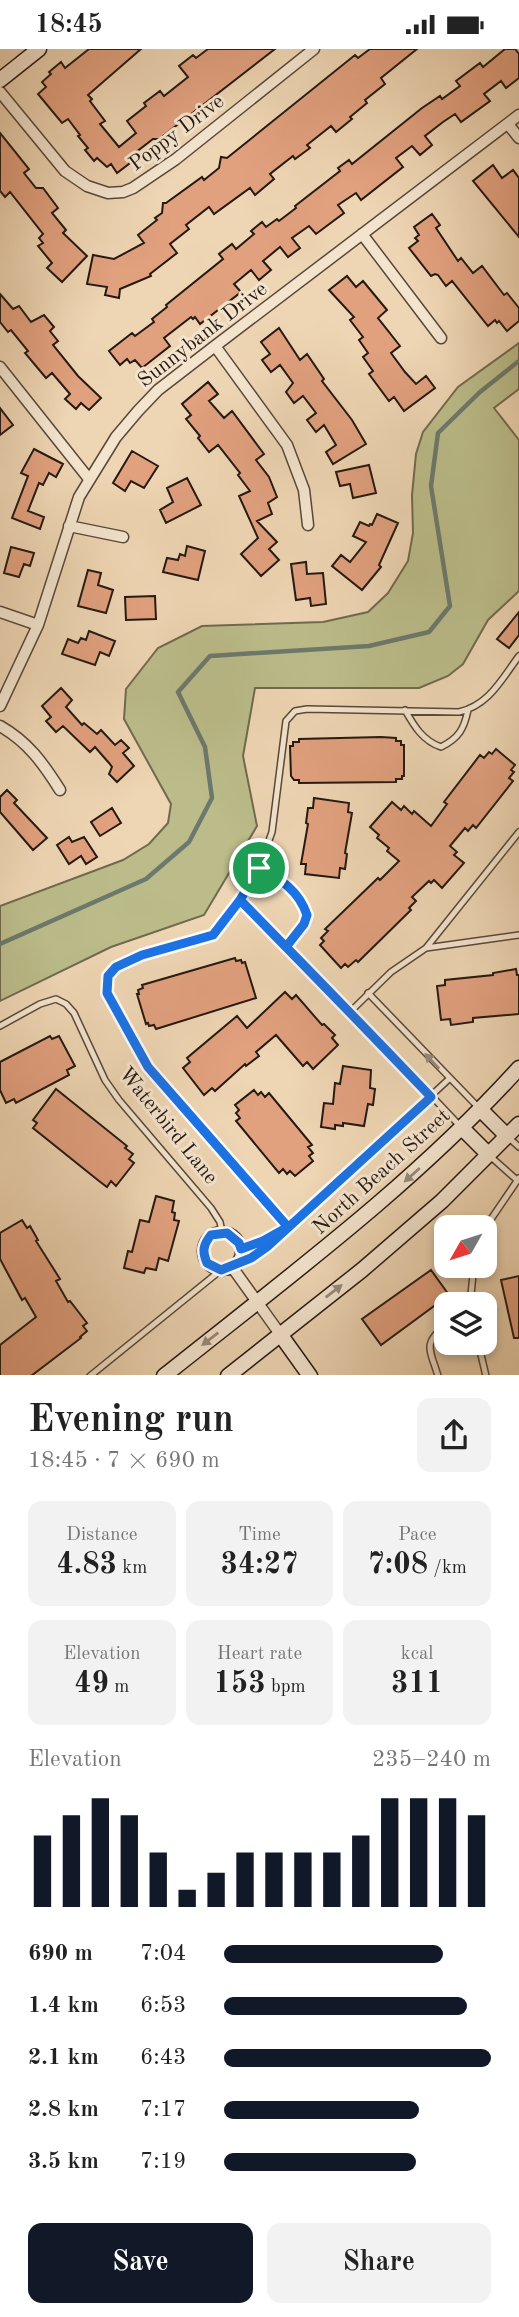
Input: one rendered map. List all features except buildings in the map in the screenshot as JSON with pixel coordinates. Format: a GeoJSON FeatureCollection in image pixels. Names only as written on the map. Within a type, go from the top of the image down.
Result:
{"type":"FeatureCollection","features":[{"type":"Feature","properties":{"kind":"main road"},"geometry":{"type":"LineString","coordinates":[[0,80],[39,49]]}},
{"type":"Feature","properties":{"kind":"main road","name":"North Beach Street"},"geometry":{"type":"LineString","coordinates":[[164,1375],[368,1215],[462,1128],[519,1068]]}},
{"type":"Feature","properties":{"kind":"main road"},"geometry":{"type":"LineString","coordinates":[[480,1109],[507,1136]]}},
{"type":"Feature","properties":{"kind":"main road"},"geometry":{"type":"LineString","coordinates":[[228,1375],[442,1201],[519,1124]]}},
{"type":"Feature","properties":{"kind":"main road"},"geometry":{"type":"LineString","coordinates":[[462,1128],[489,1155]]}},
{"type":"Feature","properties":{"kind":"main road"},"geometry":{"type":"LineString","coordinates":[[280,1334],[310,1375]]}},
{"type":"Feature","properties":{"kind":"street","name":"Poppy Drive"},"geometry":{"type":"LineString","coordinates":[[0,92],[65,171],[88,186],[108,193],[123,193],[176,159],[314,49]]}},
{"type":"Feature","properties":{"kind":"street","name":"Sunnybank Drive"},"geometry":{"type":"LineString","coordinates":[[0,706],[38,625],[79,496],[116,437],[138,411],[158,390],[519,115]]}},
{"type":"Feature","properties":{"kind":"street"},"geometry":{"type":"LineString","coordinates":[[508,124],[519,138]]}},
{"type":"Feature","properties":{"kind":"street"},"geometry":{"type":"LineString","coordinates":[[362,234],[441,338]]}},
{"type":"Feature","properties":{"kind":"street"},"geometry":{"type":"LineString","coordinates":[[215,346],[287,445],[304,490],[308,525]]}},
{"type":"Feature","properties":{"kind":"street"},"geometry":{"type":"LineString","coordinates":[[0,367],[89,479]]}},
{"type":"Feature","properties":{"kind":"street"},"geometry":{"type":"LineString","coordinates":[[69,526],[123,537]]}},
{"type":"Feature","properties":{"kind":"street"},"geometry":{"type":"LineString","coordinates":[[0,612],[38,625]]}},
{"type":"Feature","properties":{"kind":"street"},"geometry":{"type":"LineString","coordinates":[[0,726],[16,735],[39,756],[60,790]]}},
{"type":"Feature","properties":{"kind":"street"},"geometry":{"type":"LineString","coordinates":[[228,1268],[236,1264],[241,1249],[232,1235],[222,1232],[211,1235],[204,1243],[203,1254],[207,1263],[228,1268],[280,1334]]}},
{"type":"Feature","properties":{"kind":"lane"},"geometry":{"type":"LineString","coordinates":[[288,1227],[148,1067],[107,993],[108,976],[116,967],[142,955],[213,935],[240,900],[259,868],[272,832],[286,721],[295,711],[468,710],[484,702],[519,656]]}},
{"type":"Feature","properties":{"kind":"lane"},"geometry":{"type":"LineString","coordinates":[[405,710],[430,743],[441,747],[452,742],[461,733],[468,710]]}},
{"type":"Feature","properties":{"kind":"lane"},"geometry":{"type":"LineString","coordinates":[[351,1011],[391,972],[426,948],[519,832]]}},
{"type":"Feature","properties":{"kind":"lane"},"geometry":{"type":"LineString","coordinates":[[259,868],[279,879],[296,894],[307,915],[304,924],[286,947]]}},
{"type":"Feature","properties":{"kind":"lane"},"geometry":{"type":"LineString","coordinates":[[240,900],[462,1128]]}},
{"type":"Feature","properties":{"kind":"lane"},"geometry":{"type":"LineString","coordinates":[[426,948],[519,935]]}},
{"type":"Feature","properties":{"kind":"lane"},"geometry":{"type":"LineString","coordinates":[[368,993],[480,1109]]}},
{"type":"Feature","properties":{"kind":"lane","name":"Waterbird Lane"},"geometry":{"type":"LineString","coordinates":[[0,1026],[48,1001],[56,999],[66,1004],[79,1022],[105,1080],[211,1208],[220,1222],[222,1232]]}},
{"type":"Feature","properties":{"kind":"lane"},"geometry":{"type":"LineString","coordinates":[[90,1375],[228,1268],[251,1258],[449,1079]]}},
{"type":"Feature","properties":{"kind":"lane"},"geometry":{"type":"LineString","coordinates":[[507,1136],[519,1147]]}},
{"type":"Feature","properties":{"kind":"lane"},"geometry":{"type":"LineString","coordinates":[[489,1155],[518,1179],[494,1215]]}},
{"type":"Feature","properties":{"kind":"lane"},"geometry":{"type":"LineString","coordinates":[[241,1249],[288,1227]]}},
{"type":"Feature","properties":{"kind":"lane"},"geometry":{"type":"LineString","coordinates":[[434,1334],[429,1347],[438,1375]]}},
{"type":"Feature","properties":{"kind":"lane"},"geometry":{"type":"LineString","coordinates":[[481,1355],[485,1375]]}},
{"type":"Feature","properties":{"kind":"green space"},"geometry":{"type":"Polygon","coordinates":[[[519,343],[519,389],[494,408],[519,440],[519,591],[488,620],[463,664],[448,676],[419,688],[255,688],[243,756],[257,826],[204,915],[111,947],[0,1001],[0,906],[123,860],[149,844],[168,823],[171,804],[124,719],[126,689],[158,648],[202,626],[323,622],[368,612],[388,593],[408,561],[413,533],[412,495],[416,454],[423,432],[458,387],[519,343]]]}},
{"type":"Feature","properties":{"kind":"waterway"},"geometry":{"type":"LineString","coordinates":[[0,944],[146,879],[189,842],[212,798],[205,747],[178,692],[210,656],[369,646],[429,632],[450,606],[431,486],[438,433],[480,392],[519,361]]}},
{"type":"Feature","properties":{"kind":"route"},"geometry":{"type":"LineString","coordinates":[[259,868],[240,900],[286,947],[351,1011],[431,1097],[268,1246],[251,1258],[221,1270],[207,1263],[203,1254],[204,1243],[211,1235],[222,1232],[232,1235],[241,1249],[288,1227],[148,1067],[107,993],[108,976],[116,967],[142,955],[213,935],[240,900],[286,947],[304,924],[307,915],[304,905],[279,879],[259,868]]}}]}
